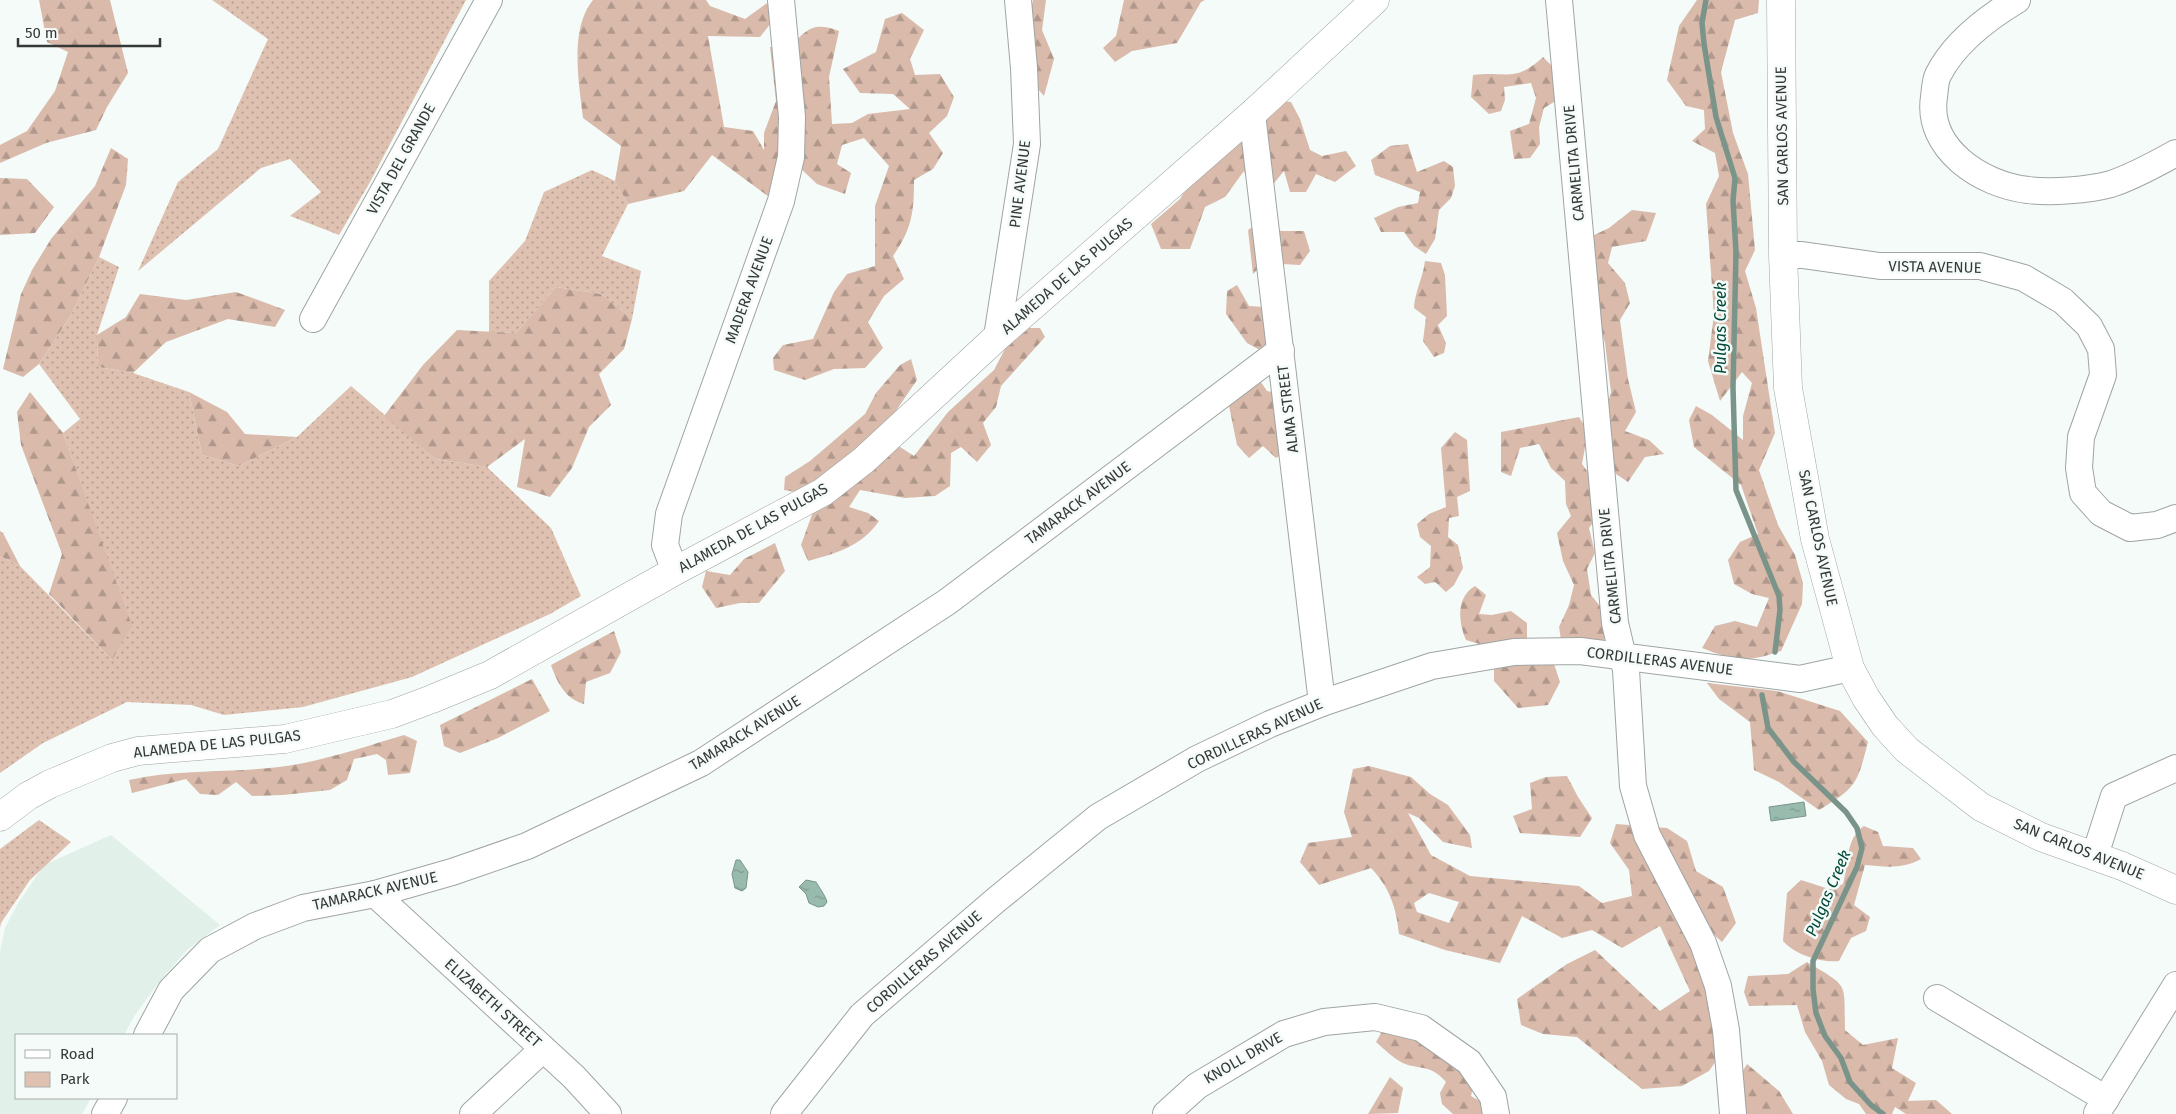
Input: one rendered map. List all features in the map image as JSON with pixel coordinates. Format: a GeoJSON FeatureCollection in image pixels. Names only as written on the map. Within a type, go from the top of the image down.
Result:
{"type":"FeatureCollection","features":[{"type":"Feature","properties":{"kind":"main road","name":"ALAMEDA DE LAS PULGAS"},"geometry":{"type":"LineString","coordinates":[[0,817],[28,796],[50,784],[112,758],[147,750],[285,739],[392,714],[490,675],[675,571],[822,492],[864,460],[998,336],[1252,114],[1374,0]]}},
{"type":"Feature","properties":{"kind":"main road","name":"SAN CARLOS AVENUE"},"geometry":{"type":"LineString","coordinates":[[1781,0],[1783,255],[1788,388],[1815,539],[1850,668],[1866,698],[1885,726],[1907,750],[1981,808],[2041,837],[2160,881],[2176,890]]}},
{"type":"Feature","properties":{"kind":"street","name":"VISTA DEL GRANDE"},"geometry":{"type":"LineString","coordinates":[[313,318],[489,0]]}},
{"type":"Feature","properties":{"kind":"street","name":"MADERA AVENUE"},"geometry":{"type":"LineString","coordinates":[[675,571],[666,545],[670,514],[781,201],[791,157],[792,117],[781,0]]}},
{"type":"Feature","properties":{"kind":"street","name":"PINE AVENUE"},"geometry":{"type":"LineString","coordinates":[[998,336],[1027,144],[1024,68],[1018,0]]}},
{"type":"Feature","properties":{"kind":"street","name":"CARMELITA DRIVE"},"geometry":{"type":"LineString","coordinates":[[1559,0],[1615,623],[1626,670],[1633,786],[1647,835],[1703,943],[1718,986],[1726,1030],[1733,1114]]}},
{"type":"Feature","properties":{"kind":"street"},"geometry":{"type":"LineString","coordinates":[[2017,0],[1959,44],[1937,76],[1932,109],[1943,140],[1963,164],[1991,181],[2028,190],[2071,189],[2111,184],[2176,153]]}},
{"type":"Feature","properties":{"kind":"street","name":"ALMA STREET"},"geometry":{"type":"LineString","coordinates":[[1252,114],[1322,703]]}},
{"type":"Feature","properties":{"kind":"street","name":"VISTA AVENUE"},"geometry":{"type":"LineString","coordinates":[[1783,255],[1802,255],[1880,266],[1980,266],[2024,278],[2063,301],[2089,326],[2101,349],[2103,375],[2081,437],[2078,468],[2083,493],[2101,513],[2130,528],[2157,525],[2176,518]]}},
{"type":"Feature","properties":{"kind":"street","name":"TAMARACK AVENUE"},"geometry":{"type":"LineString","coordinates":[[148,1034],[171,990],[210,950],[255,926],[303,908],[375,894],[452,872],[527,846],[701,764],[947,602],[1281,350]]}},
{"type":"Feature","properties":{"kind":"street","name":"CORDILLERAS AVENUE"},"geometry":{"type":"LineString","coordinates":[[784,1114],[862,1015],[996,900],[1098,817],[1197,759],[1270,724],[1322,703],[1432,666],[1514,652],[1580,651],[1800,679],[1850,668]]}},
{"type":"Feature","properties":{"kind":"street"},"geometry":{"type":"LineString","coordinates":[[2094,856],[2114,796],[2176,768]]}},
{"type":"Feature","properties":{"kind":"street","name":"ELIZABETH STREET"},"geometry":{"type":"LineString","coordinates":[[375,894],[574,1077],[608,1114]]}},
{"type":"Feature","properties":{"kind":"street"},"geometry":{"type":"LineString","coordinates":[[1937,998],[2101,1106],[2176,985]]}},
{"type":"Feature","properties":{"kind":"street","name":"KNOLL DRIVE"},"geometry":{"type":"LineString","coordinates":[[1166,1114],[1197,1086],[1284,1034],[1324,1022],[1375,1017],[1421,1028],[1469,1062],[1492,1097],[1496,1114]]}},
{"type":"Feature","properties":{"kind":"street"},"geometry":{"type":"LineString","coordinates":[[473,1114],[543,1049]]}},
{"type":"Feature","properties":{"kind":"street"},"geometry":{"type":"LineString","coordinates":[[105,1114],[113,1099]]}},
{"type":"Feature","properties":{"kind":"shaded area"},"geometry":{"type":"Polygon","coordinates":[[[111,835],[220,925],[187,950],[159,982],[135,1015],[125,1034],[15,1034],[15,1099],[90,1099],[82,1114],[0,1114],[0,952],[5,928],[18,903],[44,865],[111,835]]]}},
{"type":"Feature","properties":{"kind":"green space"},"geometry":{"type":"Polygon","coordinates":[[[39,0],[110,0],[128,73],[107,107],[96,130],[46,143],[0,163],[0,145],[27,131],[55,91],[68,52],[47,42],[39,0]]]}},
{"type":"Feature","properties":{"kind":"green space"},"geometry":{"type":"Polygon","coordinates":[[[212,0],[466,0],[370,182],[339,235],[290,216],[321,192],[290,159],[261,168],[138,271],[178,182],[218,149],[268,39],[212,0]]]}},
{"type":"Feature","properties":{"kind":"green space"},"geometry":{"type":"Polygon","coordinates":[[[593,0],[706,0],[710,6],[745,19],[767,3],[774,19],[760,37],[708,36],[724,127],[753,131],[764,150],[764,133],[776,101],[770,47],[791,46],[812,28],[823,27],[839,31],[829,77],[832,124],[852,123],[868,114],[910,109],[893,94],[860,93],[843,69],[876,52],[885,19],[902,13],[924,30],[910,59],[915,75],[940,74],[954,97],[947,116],[929,133],[943,153],[933,169],[914,180],[911,220],[893,256],[904,279],[884,296],[868,322],[883,348],[865,368],[834,369],[805,380],[774,370],[773,358],[783,345],[813,339],[834,292],[847,274],[875,266],[875,206],[889,166],[864,138],[842,145],[837,164],[851,173],[845,194],[817,184],[798,166],[772,199],[712,155],[684,191],[628,204],[615,181],[621,146],[583,118],[578,73],[578,41],[586,12],[593,0]]]}},
{"type":"Feature","properties":{"kind":"green space"},"geometry":{"type":"Polygon","coordinates":[[[1033,0],[1046,0],[1042,30],[1054,59],[1044,96],[1036,87],[1031,11],[1033,0]]]}},
{"type":"Feature","properties":{"kind":"green space"},"geometry":{"type":"Polygon","coordinates":[[[1124,0],[1205,0],[1201,2],[1177,43],[1132,51],[1115,62],[1103,48],[1116,36],[1124,0]]]}},
{"type":"Feature","properties":{"kind":"green space"},"geometry":{"type":"Polygon","coordinates":[[[1697,0],[1759,0],[1758,13],[1735,20],[1721,72],[1733,133],[1748,174],[1755,250],[1745,271],[1756,308],[1775,433],[1759,470],[1778,525],[1795,555],[1803,583],[1802,604],[1781,651],[1750,659],[1723,656],[1702,648],[1715,626],[1735,621],[1757,627],[1769,598],[1752,594],[1734,584],[1728,560],[1740,542],[1758,534],[1741,485],[1694,447],[1689,420],[1696,406],[1712,415],[1743,440],[1743,416],[1752,383],[1742,372],[1720,401],[1708,361],[1714,314],[1706,204],[1719,176],[1715,153],[1692,141],[1705,129],[1704,110],[1686,106],[1667,80],[1679,26],[1697,0]]]}},
{"type":"Feature","properties":{"kind":"green space"},"geometry":{"type":"Polygon","coordinates":[[[1543,57],[1552,66],[1559,99],[1544,108],[1539,127],[1540,144],[1530,158],[1514,159],[1510,131],[1529,124],[1536,98],[1531,83],[1504,87],[1505,100],[1501,111],[1489,114],[1471,97],[1473,75],[1518,73],[1543,57]]]}},
{"type":"Feature","properties":{"kind":"green space"},"geometry":{"type":"Polygon","coordinates":[[[1280,101],[1291,102],[1300,119],[1310,150],[1322,156],[1346,151],[1356,166],[1335,182],[1316,174],[1306,192],[1290,192],[1284,171],[1270,188],[1249,186],[1244,171],[1225,197],[1205,207],[1190,249],[1161,249],[1151,224],[1180,199],[1190,182],[1263,111],[1280,101]]]}},
{"type":"Feature","properties":{"kind":"green space"},"geometry":{"type":"Polygon","coordinates":[[[1408,144],[1417,172],[1444,161],[1453,167],[1455,186],[1451,198],[1439,210],[1435,239],[1426,254],[1414,246],[1404,232],[1381,232],[1374,218],[1398,207],[1418,203],[1420,192],[1375,175],[1371,160],[1390,146],[1408,144]]]}},
{"type":"Feature","properties":{"kind":"green space"},"geometry":{"type":"Polygon","coordinates":[[[111,148],[128,159],[126,185],[99,257],[71,315],[39,364],[23,377],[3,369],[21,294],[32,270],[51,239],[95,186],[111,148]]]}},
{"type":"Feature","properties":{"kind":"green space"},"geometry":{"type":"Polygon","coordinates":[[[592,170],[615,181],[628,204],[602,256],[641,271],[632,319],[601,294],[556,287],[516,333],[489,332],[489,281],[525,241],[544,192],[592,170]]]}},
{"type":"Feature","properties":{"kind":"green space"},"geometry":{"type":"Polygon","coordinates":[[[0,178],[27,179],[54,207],[35,233],[0,235],[0,178]]]}},
{"type":"Feature","properties":{"kind":"green space"},"geometry":{"type":"Polygon","coordinates":[[[1632,210],[1656,213],[1646,241],[1612,247],[1608,263],[1625,283],[1630,303],[1620,320],[1628,379],[1636,412],[1625,431],[1649,440],[1664,454],[1645,457],[1628,482],[1616,474],[1607,453],[1606,410],[1611,392],[1605,343],[1592,295],[1590,237],[1609,228],[1632,210]]]}},
{"type":"Feature","properties":{"kind":"green space"},"geometry":{"type":"Polygon","coordinates":[[[1255,225],[1282,231],[1304,231],[1310,251],[1300,265],[1264,263],[1253,274],[1248,230],[1255,225]]]}},
{"type":"Feature","properties":{"kind":"green space"},"geometry":{"type":"Polygon","coordinates":[[[99,257],[119,267],[97,335],[98,367],[133,373],[189,392],[202,455],[239,466],[297,437],[351,386],[436,459],[487,467],[551,528],[581,596],[550,614],[412,677],[303,707],[224,715],[191,705],[127,702],[43,743],[0,773],[0,556],[20,566],[112,660],[131,626],[63,433],[80,419],[39,364],[71,315],[99,257]]]}},
{"type":"Feature","properties":{"kind":"green space"},"geometry":{"type":"Polygon","coordinates":[[[1425,261],[1441,263],[1445,275],[1447,316],[1438,325],[1446,343],[1444,353],[1434,357],[1423,341],[1426,317],[1414,308],[1425,261]]]}},
{"type":"Feature","properties":{"kind":"green space"},"geometry":{"type":"Polygon","coordinates":[[[1237,285],[1249,306],[1264,307],[1268,349],[1258,349],[1247,343],[1226,314],[1227,291],[1237,285]]]}},
{"type":"Feature","properties":{"kind":"green space"},"geometry":{"type":"Polygon","coordinates":[[[556,287],[601,294],[632,319],[624,349],[599,374],[611,405],[589,427],[572,468],[550,497],[517,487],[525,439],[487,467],[436,459],[384,416],[423,365],[457,330],[516,333],[556,287]]]}},
{"type":"Feature","properties":{"kind":"green space"},"geometry":{"type":"Polygon","coordinates":[[[236,292],[285,310],[275,327],[228,319],[166,342],[133,373],[98,367],[97,335],[126,317],[140,294],[186,300],[236,292]]]}},
{"type":"Feature","properties":{"kind":"green space"},"geometry":{"type":"Polygon","coordinates":[[[1029,328],[1040,328],[1045,337],[1001,386],[996,407],[983,423],[991,445],[977,462],[961,447],[951,453],[950,486],[935,496],[905,498],[860,490],[849,507],[868,513],[879,521],[857,543],[829,555],[808,561],[801,545],[814,509],[800,493],[784,490],[785,477],[810,461],[865,414],[876,393],[900,365],[911,359],[917,380],[880,434],[914,456],[948,412],[994,370],[1005,349],[1029,328]]]}},
{"type":"Feature","properties":{"kind":"green space"},"geometry":{"type":"Polygon","coordinates":[[[1256,375],[1267,391],[1283,394],[1283,454],[1276,458],[1263,446],[1249,458],[1237,445],[1228,401],[1256,375]]]}},
{"type":"Feature","properties":{"kind":"green space"},"geometry":{"type":"Polygon","coordinates":[[[30,392],[63,433],[132,626],[112,660],[49,594],[62,554],[21,445],[17,412],[30,392]]]}},
{"type":"Feature","properties":{"kind":"green space"},"geometry":{"type":"Polygon","coordinates":[[[189,392],[227,412],[245,434],[297,437],[239,466],[202,455],[189,392]]]}},
{"type":"Feature","properties":{"kind":"green space"},"geometry":{"type":"Polygon","coordinates":[[[1579,417],[1588,431],[1582,464],[1590,475],[1600,513],[1589,528],[1595,553],[1587,569],[1591,595],[1604,611],[1607,633],[1601,646],[1562,646],[1559,627],[1569,605],[1574,585],[1563,561],[1557,533],[1571,516],[1566,504],[1565,481],[1551,468],[1539,444],[1520,448],[1511,476],[1501,472],[1501,432],[1579,417]]]}},
{"type":"Feature","properties":{"kind":"green space"},"geometry":{"type":"Polygon","coordinates":[[[1455,432],[1467,440],[1470,491],[1457,497],[1459,516],[1449,518],[1448,537],[1458,545],[1463,568],[1454,585],[1446,592],[1435,582],[1425,584],[1417,577],[1430,567],[1431,546],[1420,537],[1417,524],[1429,514],[1446,507],[1441,448],[1455,432]]]}},
{"type":"Feature","properties":{"kind":"green space"},"geometry":{"type":"Polygon","coordinates":[[[0,531],[3,533],[20,566],[0,556],[0,531]]]}},
{"type":"Feature","properties":{"kind":"green space"},"geometry":{"type":"Polygon","coordinates":[[[775,543],[785,571],[759,603],[740,603],[716,608],[702,587],[706,571],[730,575],[744,559],[775,543]]]}},
{"type":"Feature","properties":{"kind":"green space"},"geometry":{"type":"Polygon","coordinates":[[[1475,586],[1486,595],[1479,614],[1492,615],[1511,611],[1527,623],[1527,638],[1514,647],[1554,664],[1560,682],[1548,705],[1518,708],[1494,681],[1494,668],[1483,645],[1466,640],[1461,626],[1460,610],[1464,597],[1475,586]]]}},
{"type":"Feature","properties":{"kind":"green space"},"geometry":{"type":"Polygon","coordinates":[[[614,631],[621,652],[610,673],[586,682],[584,704],[577,702],[563,689],[551,665],[614,631]]]}},
{"type":"Feature","properties":{"kind":"green space"},"geometry":{"type":"Polygon","coordinates":[[[532,679],[550,711],[498,738],[460,753],[444,746],[440,725],[532,679]]]}},
{"type":"Feature","properties":{"kind":"green space"},"geometry":{"type":"Polygon","coordinates":[[[1707,683],[1777,691],[1840,711],[1868,742],[1858,776],[1854,783],[1841,796],[1819,810],[1779,782],[1754,770],[1750,722],[1719,699],[1707,683]]]}},
{"type":"Feature","properties":{"kind":"green space"},"geometry":{"type":"Polygon","coordinates":[[[404,735],[417,741],[410,773],[388,775],[386,760],[377,754],[354,759],[347,780],[330,790],[252,796],[236,782],[218,795],[200,794],[186,779],[132,793],[129,780],[172,774],[282,767],[329,757],[404,735]]]}},
{"type":"Feature","properties":{"kind":"green space"},"geometry":{"type":"Polygon","coordinates":[[[1369,766],[1411,777],[1430,794],[1448,805],[1470,835],[1472,848],[1443,842],[1419,818],[1408,813],[1431,855],[1470,876],[1579,886],[1602,903],[1632,896],[1629,870],[1610,843],[1616,824],[1667,828],[1687,841],[1696,871],[1723,887],[1736,923],[1722,942],[1698,920],[1714,1008],[1718,1058],[1709,1071],[1682,1086],[1642,1089],[1577,1037],[1543,1034],[1521,1025],[1517,999],[1567,964],[1595,950],[1660,1011],[1690,991],[1660,926],[1622,948],[1592,930],[1562,938],[1522,916],[1500,963],[1445,950],[1399,934],[1391,898],[1378,875],[1371,868],[1319,885],[1300,862],[1308,843],[1352,837],[1344,812],[1353,769],[1369,766]],[[1429,893],[1414,903],[1417,912],[1449,923],[1459,902],[1429,893]]]}},
{"type":"Feature","properties":{"kind":"green space"},"geometry":{"type":"Polygon","coordinates":[[[1567,776],[1592,818],[1580,837],[1520,833],[1513,816],[1532,809],[1530,783],[1546,777],[1567,776]]]}},
{"type":"Feature","properties":{"kind":"green space"},"geometry":{"type":"Polygon","coordinates":[[[39,820],[71,842],[30,880],[1,923],[0,928],[0,849],[39,820]]]}},
{"type":"Feature","properties":{"kind":"green space"},"geometry":{"type":"Polygon","coordinates":[[[1864,826],[1878,832],[1883,846],[1913,848],[1921,859],[1901,866],[1865,865],[1854,905],[1870,917],[1866,931],[1851,938],[1839,961],[1825,961],[1809,957],[1794,950],[1783,941],[1787,893],[1801,880],[1829,889],[1843,884],[1851,845],[1858,831],[1864,826]]]}},
{"type":"Feature","properties":{"kind":"green space"},"geometry":{"type":"Polygon","coordinates":[[[1807,962],[1838,982],[1842,987],[1845,1002],[1845,1030],[1863,1045],[1898,1038],[1892,1068],[1916,1083],[1908,1101],[1936,1100],[1952,1114],[1906,1114],[1895,1107],[1892,1114],[1866,1114],[1859,1104],[1846,1099],[1829,1085],[1822,1061],[1805,1032],[1797,1005],[1749,1006],[1744,992],[1748,976],[1788,974],[1807,962]]]}},
{"type":"Feature","properties":{"kind":"green space"},"geometry":{"type":"Polygon","coordinates":[[[1385,1026],[1419,1032],[1474,1082],[1471,1096],[1490,1107],[1492,1114],[1453,1114],[1442,1104],[1440,1093],[1446,1082],[1440,1076],[1429,1069],[1401,1062],[1376,1042],[1385,1026]]]}},
{"type":"Feature","properties":{"kind":"green space"},"geometry":{"type":"Polygon","coordinates":[[[1747,1064],[1779,1091],[1793,1114],[1722,1114],[1721,1108],[1747,1064]]]}},
{"type":"Feature","properties":{"kind":"green space"},"geometry":{"type":"Polygon","coordinates":[[[1390,1077],[1403,1088],[1398,1113],[1368,1114],[1390,1077]]]}},
{"type":"Feature","properties":{"kind":"water"},"geometry":{"type":"Polygon","coordinates":[[[1804,802],[1806,816],[1771,821],[1769,807],[1804,802]]]}},
{"type":"Feature","properties":{"kind":"water"},"geometry":{"type":"Polygon","coordinates":[[[736,860],[740,860],[748,872],[746,888],[742,891],[735,888],[732,874],[736,860]]]}},
{"type":"Feature","properties":{"kind":"water"},"geometry":{"type":"Polygon","coordinates":[[[806,880],[816,882],[827,902],[824,906],[818,907],[809,903],[806,894],[799,887],[806,880]]]}},
{"type":"Feature","properties":{"kind":"waterway","name":"Pulgas Creek"},"geometry":{"type":"LineString","coordinates":[[1706,0],[1702,23],[1704,44],[1716,117],[1735,178],[1733,201],[1736,252],[1733,388],[1736,490],[1779,596],[1780,610],[1775,652]]}},
{"type":"Feature","properties":{"kind":"waterway","name":"Pulgas Creek"},"geometry":{"type":"LineString","coordinates":[[1762,695],[1768,728],[1794,762],[1846,812],[1857,828],[1862,848],[1857,867],[1813,961],[1813,989],[1816,1013],[1825,1036],[1841,1058],[1850,1082],[1871,1105],[1883,1114]]}}]}
